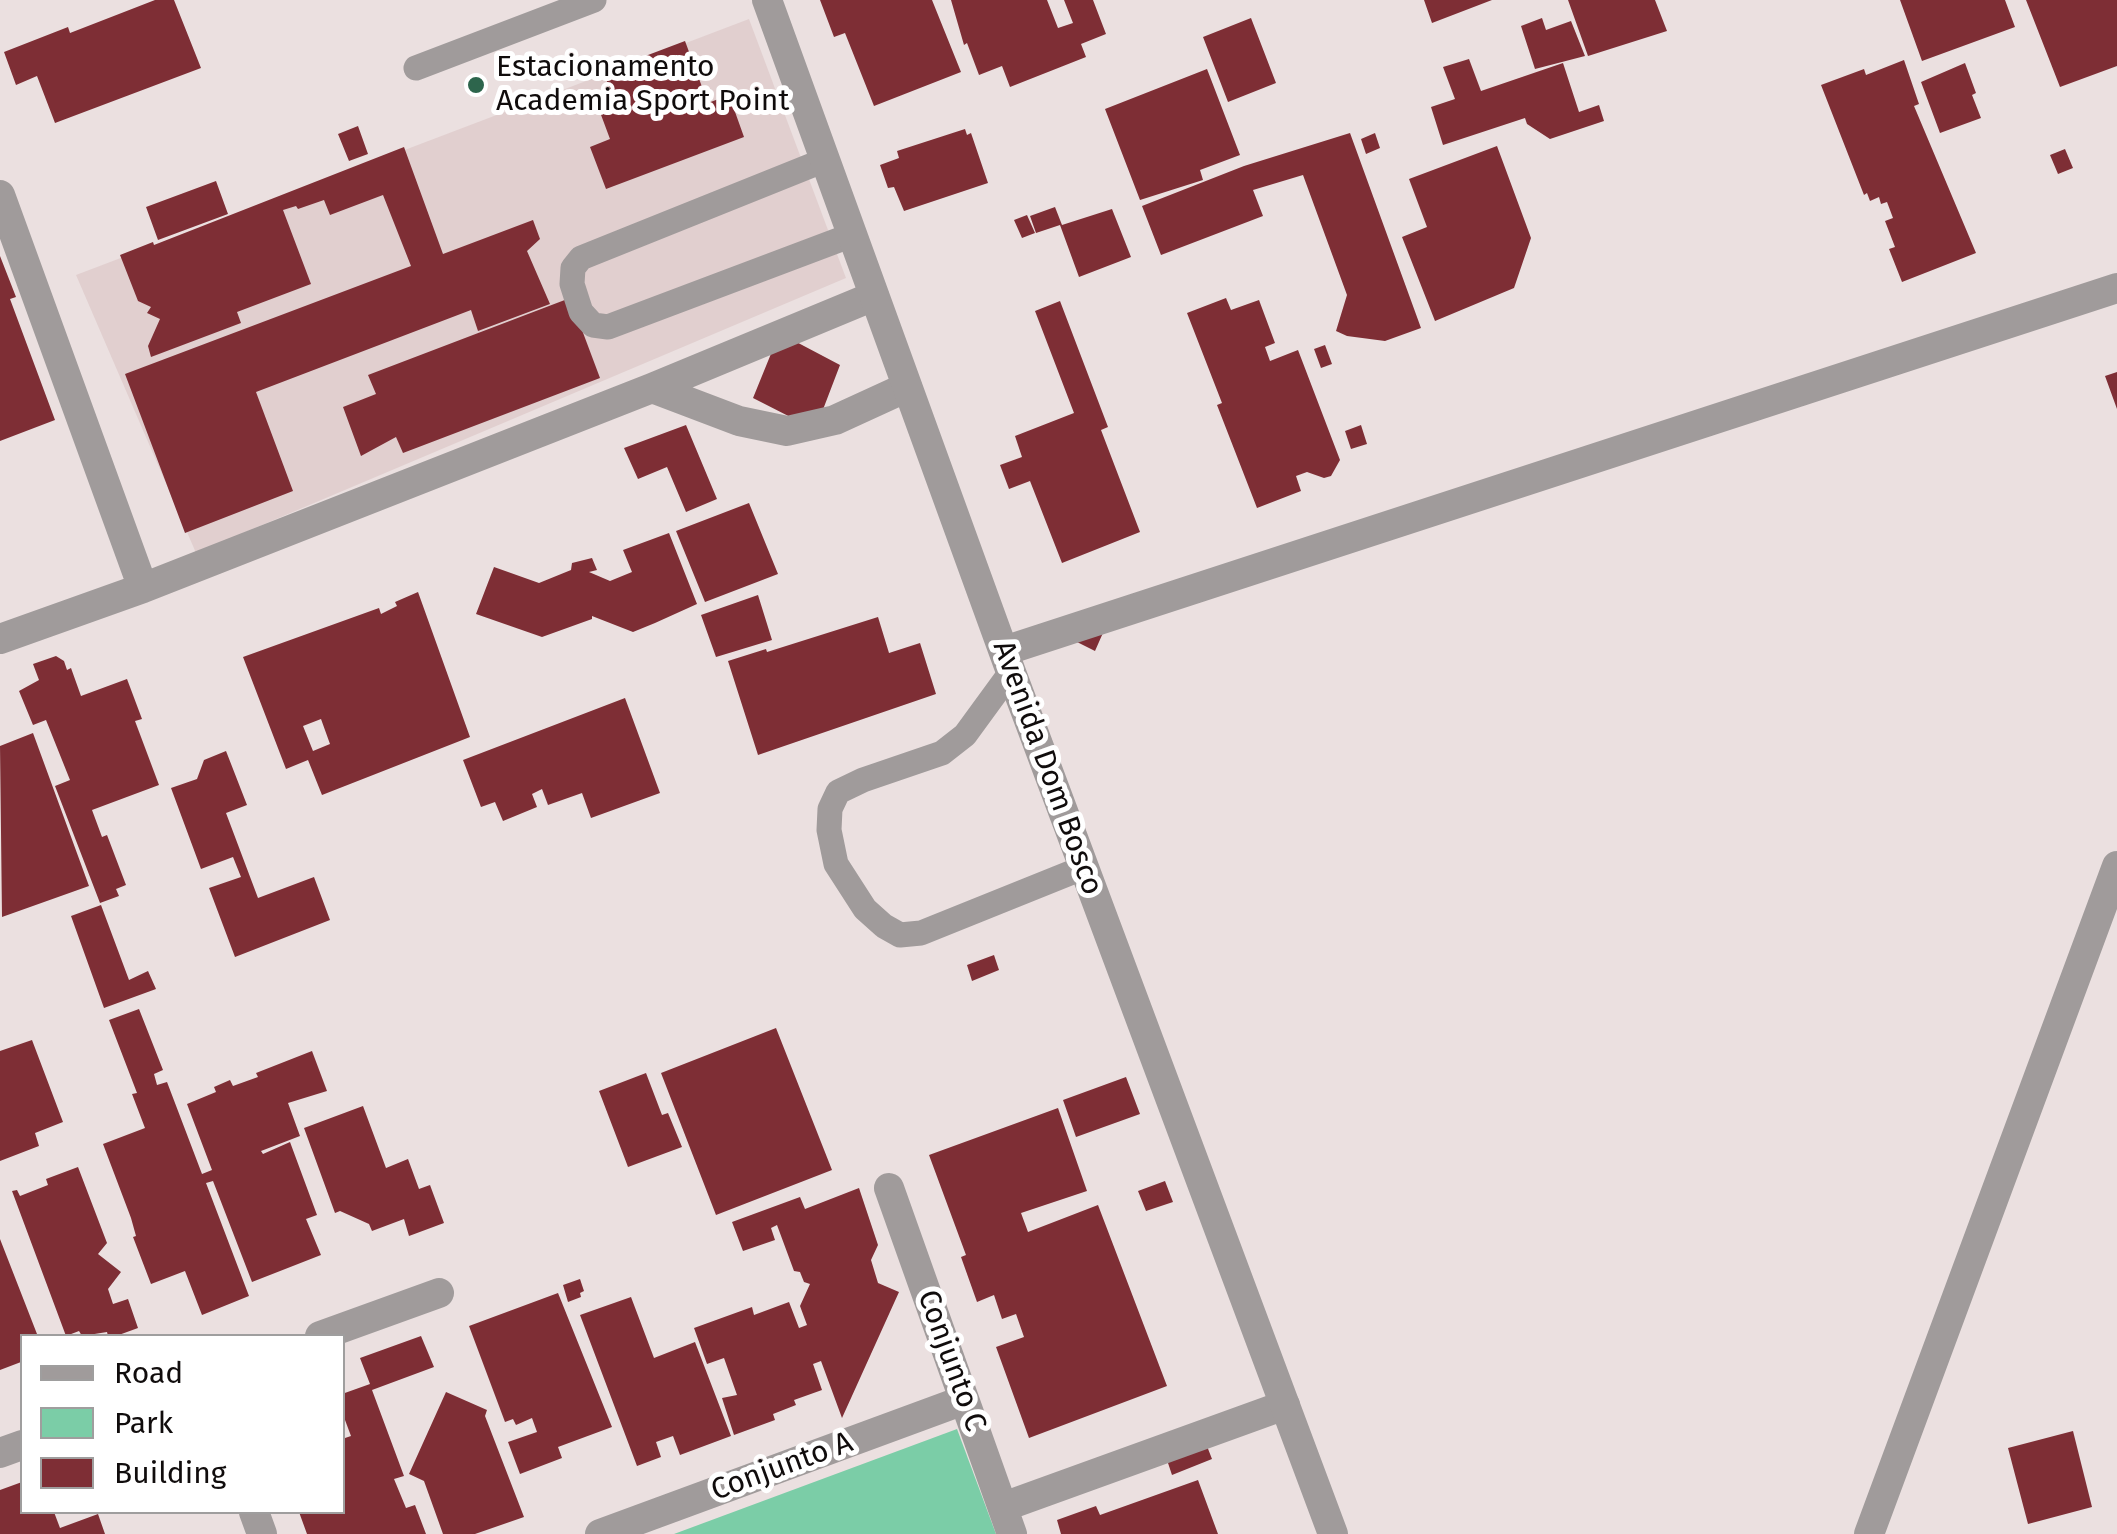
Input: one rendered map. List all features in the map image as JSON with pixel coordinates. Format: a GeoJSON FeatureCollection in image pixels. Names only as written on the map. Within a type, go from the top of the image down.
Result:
{"type":"FeatureCollection","features":[{"type":"Feature","properties":{"kind":"street","name":"Avenida Dom Bosco"},"geometry":{"type":"LineString","coordinates":[[767,0],[1007,662],[1333,1534]]}},
{"type":"Feature","properties":{"kind":"street"},"geometry":{"type":"LineString","coordinates":[[0,195],[143,588]]}},
{"type":"Feature","properties":{"kind":"street"},"geometry":{"type":"LineString","coordinates":[[1007,662],[2117,288]]}},
{"type":"Feature","properties":{"kind":"street"},"geometry":{"type":"LineString","coordinates":[[0,639],[143,588],[652,388],[874,296]]}},
{"type":"Feature","properties":{"kind":"street"},"geometry":{"type":"LineString","coordinates":[[652,388],[739,421],[787,431],[835,420],[907,387]]}},
{"type":"Feature","properties":{"kind":"street"},"geometry":{"type":"LineString","coordinates":[[1870,1534],[2117,866]]}},
{"type":"Feature","properties":{"kind":"street","name":"Conjunto C"},"geometry":{"type":"LineString","coordinates":[[889,1188],[1008,1521]]}},
{"type":"Feature","properties":{"kind":"street"},"geometry":{"type":"LineString","coordinates":[[326,1334],[439,1293]]}},
{"type":"Feature","properties":{"kind":"street","name":"Conjunto A"},"geometry":{"type":"LineString","coordinates":[[600,1534],[964,1400]]}},
{"type":"Feature","properties":{"kind":"street"},"geometry":{"type":"LineString","coordinates":[[1008,1521],[1285,1404]]}},
{"type":"Feature","properties":{"kind":"lane"},"geometry":{"type":"LineString","coordinates":[[416,68],[594,0]]}},
{"type":"Feature","properties":{"kind":"lane"},"geometry":{"type":"LineString","coordinates":[[825,160],[582,258],[573,268],[572,284],[581,312],[593,325],[608,327],[852,235]]}},
{"type":"Feature","properties":{"kind":"lane"},"geometry":{"type":"LineString","coordinates":[[1007,662],[965,736],[942,753],[838,792],[830,810],[829,830],[836,864],[865,909],[900,935],[921,933],[1085,868]]}},
{"type":"Feature","properties":{"kind":"shaded area"},"geometry":{"type":"Polygon","coordinates":[[[749,19],[846,278],[196,553],[76,275],[749,19]]]}},
{"type":"Feature","properties":{"kind":"green space"},"geometry":{"type":"Polygon","coordinates":[[[957,1429],[996,1534],[674,1534],[957,1429]]]}},
{"type":"Feature","properties":{"kind":"building"},"geometry":{"type":"Polygon","coordinates":[[[155,0],[174,0],[201,68],[55,123],[37,76],[16,85],[4,52],[68,27],[70,33],[155,0]]]}},
{"type":"Feature","properties":{"kind":"building"},"geometry":{"type":"Polygon","coordinates":[[[820,0],[932,0],[961,72],[874,106],[845,33],[834,37],[820,0]]]}},
{"type":"Feature","properties":{"kind":"building"},"geometry":{"type":"Polygon","coordinates":[[[951,0],[1047,0],[1058,28],[1073,23],[1064,0],[1093,0],[1106,34],[1081,44],[1086,57],[1010,87],[1002,66],[979,75],[967,43],[964,45],[951,0]]]}},
{"type":"Feature","properties":{"kind":"building"},"geometry":{"type":"Polygon","coordinates":[[[1424,0],[1492,0],[1432,23],[1424,0]]]}},
{"type":"Feature","properties":{"kind":"building"},"geometry":{"type":"Polygon","coordinates":[[[1568,0],[1655,0],[1667,31],[1588,56],[1568,0]]]}},
{"type":"Feature","properties":{"kind":"building"},"geometry":{"type":"Polygon","coordinates":[[[1900,0],[2005,0],[2015,27],[1922,61],[1900,0]]]}},
{"type":"Feature","properties":{"kind":"building"},"geometry":{"type":"Polygon","coordinates":[[[2026,0],[2117,0],[2117,66],[2060,87],[2026,0]]]}},
{"type":"Feature","properties":{"kind":"building"},"geometry":{"type":"Polygon","coordinates":[[[1251,18],[1276,83],[1228,102],[1203,37],[1251,18]]]}},
{"type":"Feature","properties":{"kind":"building"},"geometry":{"type":"Polygon","coordinates":[[[1542,18],[1546,30],[1571,21],[1585,56],[1535,69],[1521,26],[1542,18]]]}},
{"type":"Feature","properties":{"kind":"building"},"geometry":{"type":"Polygon","coordinates":[[[685,41],[708,103],[729,95],[744,137],[606,189],[590,147],[610,139],[594,96],[611,91],[603,72],[685,41]]]}},
{"type":"Feature","properties":{"kind":"building"},"geometry":{"type":"Polygon","coordinates":[[[1469,59],[1481,91],[1563,63],[1579,112],[1599,105],[1604,121],[1550,139],[1527,124],[1525,118],[1443,145],[1431,107],[1455,99],[1443,67],[1469,59]]]}},
{"type":"Feature","properties":{"kind":"building"},"geometry":{"type":"Polygon","coordinates":[[[1904,60],[1919,104],[1914,106],[1976,253],[1902,282],[1889,249],[1895,247],[1885,221],[1893,218],[1887,202],[1881,204],[1879,197],[1870,201],[1867,193],[1864,195],[1821,85],[1864,69],[1866,75],[1904,60]]]}},
{"type":"Feature","properties":{"kind":"building"},"geometry":{"type":"Polygon","coordinates":[[[1965,63],[1981,118],[1940,133],[1921,82],[1965,63]]]}},
{"type":"Feature","properties":{"kind":"building"},"geometry":{"type":"Polygon","coordinates":[[[1207,69],[1240,155],[1200,170],[1203,180],[1140,200],[1105,109],[1207,69]]]}},
{"type":"Feature","properties":{"kind":"building"},"geometry":{"type":"Polygon","coordinates":[[[358,126],[368,154],[349,161],[338,134],[358,126]]]}},
{"type":"Feature","properties":{"kind":"building"},"geometry":{"type":"Polygon","coordinates":[[[965,129],[967,135],[971,133],[988,183],[904,211],[894,187],[888,188],[880,165],[899,158],[897,151],[965,129]]]}},
{"type":"Feature","properties":{"kind":"building"},"geometry":{"type":"Polygon","coordinates":[[[1350,133],[1421,328],[1385,341],[1336,331],[1347,295],[1303,175],[1253,190],[1263,216],[1161,255],[1142,206],[1244,166],[1350,133]]]}},
{"type":"Feature","properties":{"kind":"building"},"geometry":{"type":"Polygon","coordinates":[[[1375,133],[1380,148],[1366,154],[1361,139],[1375,133]]]}},
{"type":"Feature","properties":{"kind":"building"},"geometry":{"type":"Polygon","coordinates":[[[1497,146],[1531,238],[1514,288],[1435,321],[1402,237],[1427,227],[1409,179],[1497,146]]]}},
{"type":"Feature","properties":{"kind":"building"},"geometry":{"type":"Polygon","coordinates":[[[404,147],[443,254],[533,220],[540,239],[527,251],[550,304],[478,331],[471,310],[256,392],[293,491],[185,533],[125,374],[411,266],[383,195],[330,215],[324,200],[283,210],[311,284],[237,312],[241,323],[151,357],[148,346],[160,319],[147,313],[151,307],[138,301],[120,255],[404,147]]]}},
{"type":"Feature","properties":{"kind":"building"},"geometry":{"type":"Polygon","coordinates":[[[2065,149],[2073,168],[2058,174],[2050,155],[2065,149]]]}},
{"type":"Feature","properties":{"kind":"building"},"geometry":{"type":"Polygon","coordinates":[[[216,181],[228,214],[158,240],[146,207],[216,181]]]}},
{"type":"Feature","properties":{"kind":"building"},"geometry":{"type":"Polygon","coordinates":[[[1055,207],[1062,225],[1112,209],[1131,257],[1079,277],[1060,225],[1036,233],[1030,216],[1055,207]]]}},
{"type":"Feature","properties":{"kind":"building"},"geometry":{"type":"Polygon","coordinates":[[[1027,215],[1035,233],[1022,238],[1014,220],[1027,215]]]}},
{"type":"Feature","properties":{"kind":"building"},"geometry":{"type":"Polygon","coordinates":[[[0,256],[16,297],[10,299],[55,420],[0,441],[0,256]]]}},
{"type":"Feature","properties":{"kind":"building"},"geometry":{"type":"Polygon","coordinates":[[[570,298],[600,378],[403,453],[396,437],[361,456],[343,407],[376,394],[368,375],[570,298]]]}},
{"type":"Feature","properties":{"kind":"building"},"geometry":{"type":"Polygon","coordinates":[[[1226,298],[1231,310],[1259,300],[1275,343],[1265,347],[1270,361],[1298,350],[1340,460],[1331,476],[1324,478],[1307,472],[1296,476],[1301,491],[1257,508],[1187,313],[1226,298]]]}},
{"type":"Feature","properties":{"kind":"building"},"geometry":{"type":"Polygon","coordinates":[[[1060,301],[1108,427],[1101,430],[1140,532],[1062,563],[1030,481],[1009,489],[1000,465],[1022,457],[1015,436],[1074,413],[1035,311],[1060,301]]]}},
{"type":"Feature","properties":{"kind":"building"},"geometry":{"type":"Polygon","coordinates":[[[785,336],[840,365],[819,420],[808,426],[753,398],[777,339],[785,336]]]}},
{"type":"Feature","properties":{"kind":"building"},"geometry":{"type":"Polygon","coordinates":[[[1325,345],[1332,364],[1321,368],[1314,349],[1325,345]]]}},
{"type":"Feature","properties":{"kind":"building"},"geometry":{"type":"Polygon","coordinates":[[[2117,372],[2117,409],[2105,376],[2117,372]]]}},
{"type":"Feature","properties":{"kind":"building"},"geometry":{"type":"Polygon","coordinates":[[[686,425],[717,499],[686,512],[667,467],[638,479],[624,448],[686,425]]]}},
{"type":"Feature","properties":{"kind":"building"},"geometry":{"type":"Polygon","coordinates":[[[1361,425],[1367,444],[1351,449],[1345,431],[1361,425]]]}},
{"type":"Feature","properties":{"kind":"building"},"geometry":{"type":"Polygon","coordinates":[[[749,503],[778,574],[705,602],[676,531],[749,503]]]}},
{"type":"Feature","properties":{"kind":"building"},"geometry":{"type":"Polygon","coordinates":[[[669,533],[697,604],[655,623],[633,632],[592,616],[542,637],[476,614],[494,567],[539,583],[571,570],[572,563],[592,558],[597,570],[589,572],[610,581],[632,572],[623,550],[669,533]]]}},
{"type":"Feature","properties":{"kind":"building"},"geometry":{"type":"Polygon","coordinates":[[[418,592],[470,737],[322,795],[308,760],[286,769],[243,657],[379,608],[381,614],[397,606],[395,602],[418,592]],[[321,719],[303,726],[313,751],[330,744],[321,719]]]}},
{"type":"Feature","properties":{"kind":"building"},"geometry":{"type":"Polygon","coordinates":[[[758,595],[772,640],[716,657],[701,615],[758,595]]]}},
{"type":"Feature","properties":{"kind":"building"},"geometry":{"type":"Polygon","coordinates":[[[878,617],[889,653],[920,643],[936,694],[758,755],[728,661],[878,617]]]}},
{"type":"Feature","properties":{"kind":"building"},"geometry":{"type":"Polygon","coordinates":[[[1106,626],[1095,651],[1071,639],[1106,626]]]}},
{"type":"Feature","properties":{"kind":"building"},"geometry":{"type":"Polygon","coordinates":[[[56,656],[64,661],[67,670],[71,668],[81,696],[127,679],[142,719],[135,721],[159,785],[92,810],[102,837],[107,835],[126,885],[116,889],[119,896],[100,903],[55,786],[70,780],[46,720],[33,725],[19,691],[39,680],[33,664],[56,656]]]}},
{"type":"Feature","properties":{"kind":"building"},"geometry":{"type":"Polygon","coordinates":[[[625,698],[660,793],[591,818],[582,793],[548,805],[542,789],[532,794],[537,807],[503,821],[495,802],[481,807],[463,760],[625,698]]]}},
{"type":"Feature","properties":{"kind":"building"},"geometry":{"type":"Polygon","coordinates":[[[33,733],[89,886],[2,917],[0,746],[33,733]]]}},
{"type":"Feature","properties":{"kind":"building"},"geometry":{"type":"Polygon","coordinates":[[[226,751],[247,805],[226,813],[258,898],[314,877],[330,920],[235,957],[209,888],[241,877],[233,857],[201,869],[171,788],[197,779],[204,760],[226,751]]]}},
{"type":"Feature","properties":{"kind":"building"},"geometry":{"type":"Polygon","coordinates":[[[101,905],[129,980],[148,971],[156,989],[104,1008],[71,916],[101,905]]]}},
{"type":"Feature","properties":{"kind":"building"},"geometry":{"type":"Polygon","coordinates":[[[994,955],[999,970],[972,981],[967,965],[994,955]]]}},
{"type":"Feature","properties":{"kind":"building"},"geometry":{"type":"Polygon","coordinates":[[[139,1009],[163,1070],[154,1074],[157,1085],[167,1082],[202,1174],[212,1170],[187,1104],[216,1092],[214,1087],[230,1080],[233,1086],[312,1051],[327,1091],[288,1103],[300,1136],[261,1151],[263,1154],[290,1142],[317,1215],[306,1219],[321,1255],[252,1282],[213,1181],[206,1183],[249,1296],[202,1315],[185,1271],[151,1284],[103,1144],[145,1128],[132,1094],[137,1093],[109,1020],[139,1009]]]}},
{"type":"Feature","properties":{"kind":"building"},"geometry":{"type":"Polygon","coordinates":[[[776,1028],[832,1170],[716,1215],[661,1073],[776,1028]]]}},
{"type":"Feature","properties":{"kind":"building"},"geometry":{"type":"Polygon","coordinates":[[[32,1040],[63,1122],[35,1133],[39,1146],[0,1161],[0,1051],[32,1040]]]}},
{"type":"Feature","properties":{"kind":"building"},"geometry":{"type":"Polygon","coordinates":[[[646,1073],[662,1115],[668,1113],[682,1147],[628,1167],[599,1091],[646,1073]]]}},
{"type":"Feature","properties":{"kind":"building"},"geometry":{"type":"Polygon","coordinates":[[[1126,1077],[1140,1114],[1076,1137],[1063,1100],[1126,1077]]]}},
{"type":"Feature","properties":{"kind":"building"},"geometry":{"type":"Polygon","coordinates":[[[363,1106],[386,1168],[408,1159],[419,1189],[430,1185],[444,1223],[409,1236],[404,1219],[372,1231],[369,1224],[340,1211],[335,1213],[304,1128],[363,1106]]]}},
{"type":"Feature","properties":{"kind":"building"},"geometry":{"type":"Polygon","coordinates":[[[1058,1108],[1087,1191],[1021,1213],[1028,1232],[1098,1205],[1167,1386],[1029,1438],[996,1347],[1024,1337],[1016,1314],[1002,1319],[994,1295],[977,1302],[961,1257],[966,1255],[929,1155],[1058,1108]]]}},
{"type":"Feature","properties":{"kind":"building"},"geometry":{"type":"Polygon","coordinates":[[[78,1167],[107,1243],[98,1254],[121,1272],[108,1289],[113,1304],[128,1299],[138,1328],[122,1334],[65,1334],[12,1191],[17,1190],[20,1196],[48,1185],[46,1179],[78,1167]]]}},
{"type":"Feature","properties":{"kind":"building"},"geometry":{"type":"Polygon","coordinates":[[[1165,1181],[1173,1202],[1146,1211],[1138,1191],[1165,1181]]]}},
{"type":"Feature","properties":{"kind":"building"},"geometry":{"type":"Polygon","coordinates":[[[859,1188],[878,1245],[871,1260],[878,1283],[899,1292],[842,1418],[821,1361],[813,1364],[822,1390],[794,1400],[796,1405],[773,1414],[775,1420],[734,1435],[722,1398],[737,1395],[724,1358],[707,1364],[694,1328],[752,1307],[754,1315],[789,1302],[799,1328],[807,1325],[800,1306],[810,1284],[804,1282],[800,1272],[794,1271],[777,1225],[771,1228],[775,1240],[743,1251],[732,1222],[800,1197],[805,1209],[859,1188]]]}},
{"type":"Feature","properties":{"kind":"building"},"geometry":{"type":"Polygon","coordinates":[[[0,1239],[37,1334],[20,1334],[20,1362],[0,1370],[0,1239]]]}},
{"type":"Feature","properties":{"kind":"building"},"geometry":{"type":"Polygon","coordinates":[[[580,1279],[584,1291],[581,1297],[568,1302],[563,1285],[580,1279]]]}},
{"type":"Feature","properties":{"kind":"building"},"geometry":{"type":"Polygon","coordinates":[[[558,1293],[612,1427],[558,1447],[562,1458],[520,1474],[508,1442],[537,1432],[532,1418],[516,1425],[513,1419],[505,1422],[469,1326],[558,1293]]]}},
{"type":"Feature","properties":{"kind":"building"},"geometry":{"type":"Polygon","coordinates":[[[631,1297],[654,1358],[695,1342],[731,1436],[680,1455],[673,1436],[656,1442],[661,1457],[637,1466],[580,1315],[631,1297]]]}},
{"type":"Feature","properties":{"kind":"building"},"geometry":{"type":"Polygon","coordinates":[[[421,1336],[434,1367],[372,1390],[404,1476],[394,1479],[406,1508],[415,1505],[426,1534],[307,1534],[300,1514],[345,1514],[345,1438],[351,1436],[345,1420],[345,1393],[370,1384],[360,1358],[421,1336]]]}},
{"type":"Feature","properties":{"kind":"building"},"geometry":{"type":"Polygon","coordinates":[[[446,1392],[487,1410],[485,1416],[524,1517],[475,1534],[443,1534],[424,1481],[409,1474],[446,1392]]]}},
{"type":"Feature","properties":{"kind":"building"},"geometry":{"type":"Polygon","coordinates":[[[2073,1431],[2092,1507],[2028,1524],[2008,1448],[2073,1431]]]}},
{"type":"Feature","properties":{"kind":"building"},"geometry":{"type":"Polygon","coordinates":[[[1205,1441],[1212,1459],[1172,1475],[1163,1448],[1205,1441]]]}},
{"type":"Feature","properties":{"kind":"building"},"geometry":{"type":"Polygon","coordinates":[[[1198,1480],[1218,1534],[1061,1534],[1057,1520],[1096,1506],[1100,1515],[1198,1480]]]}},
{"type":"Feature","properties":{"kind":"building"},"geometry":{"type":"Polygon","coordinates":[[[20,1483],[20,1514],[55,1514],[60,1528],[98,1514],[105,1534],[0,1534],[0,1490],[20,1483]]]}},
{"type":"Feature","properties":{"kind":"place","name":"Estacionamento Academia Sport Point"},"geometry":{"type":"Point","coordinates":[476,85]}}]}
